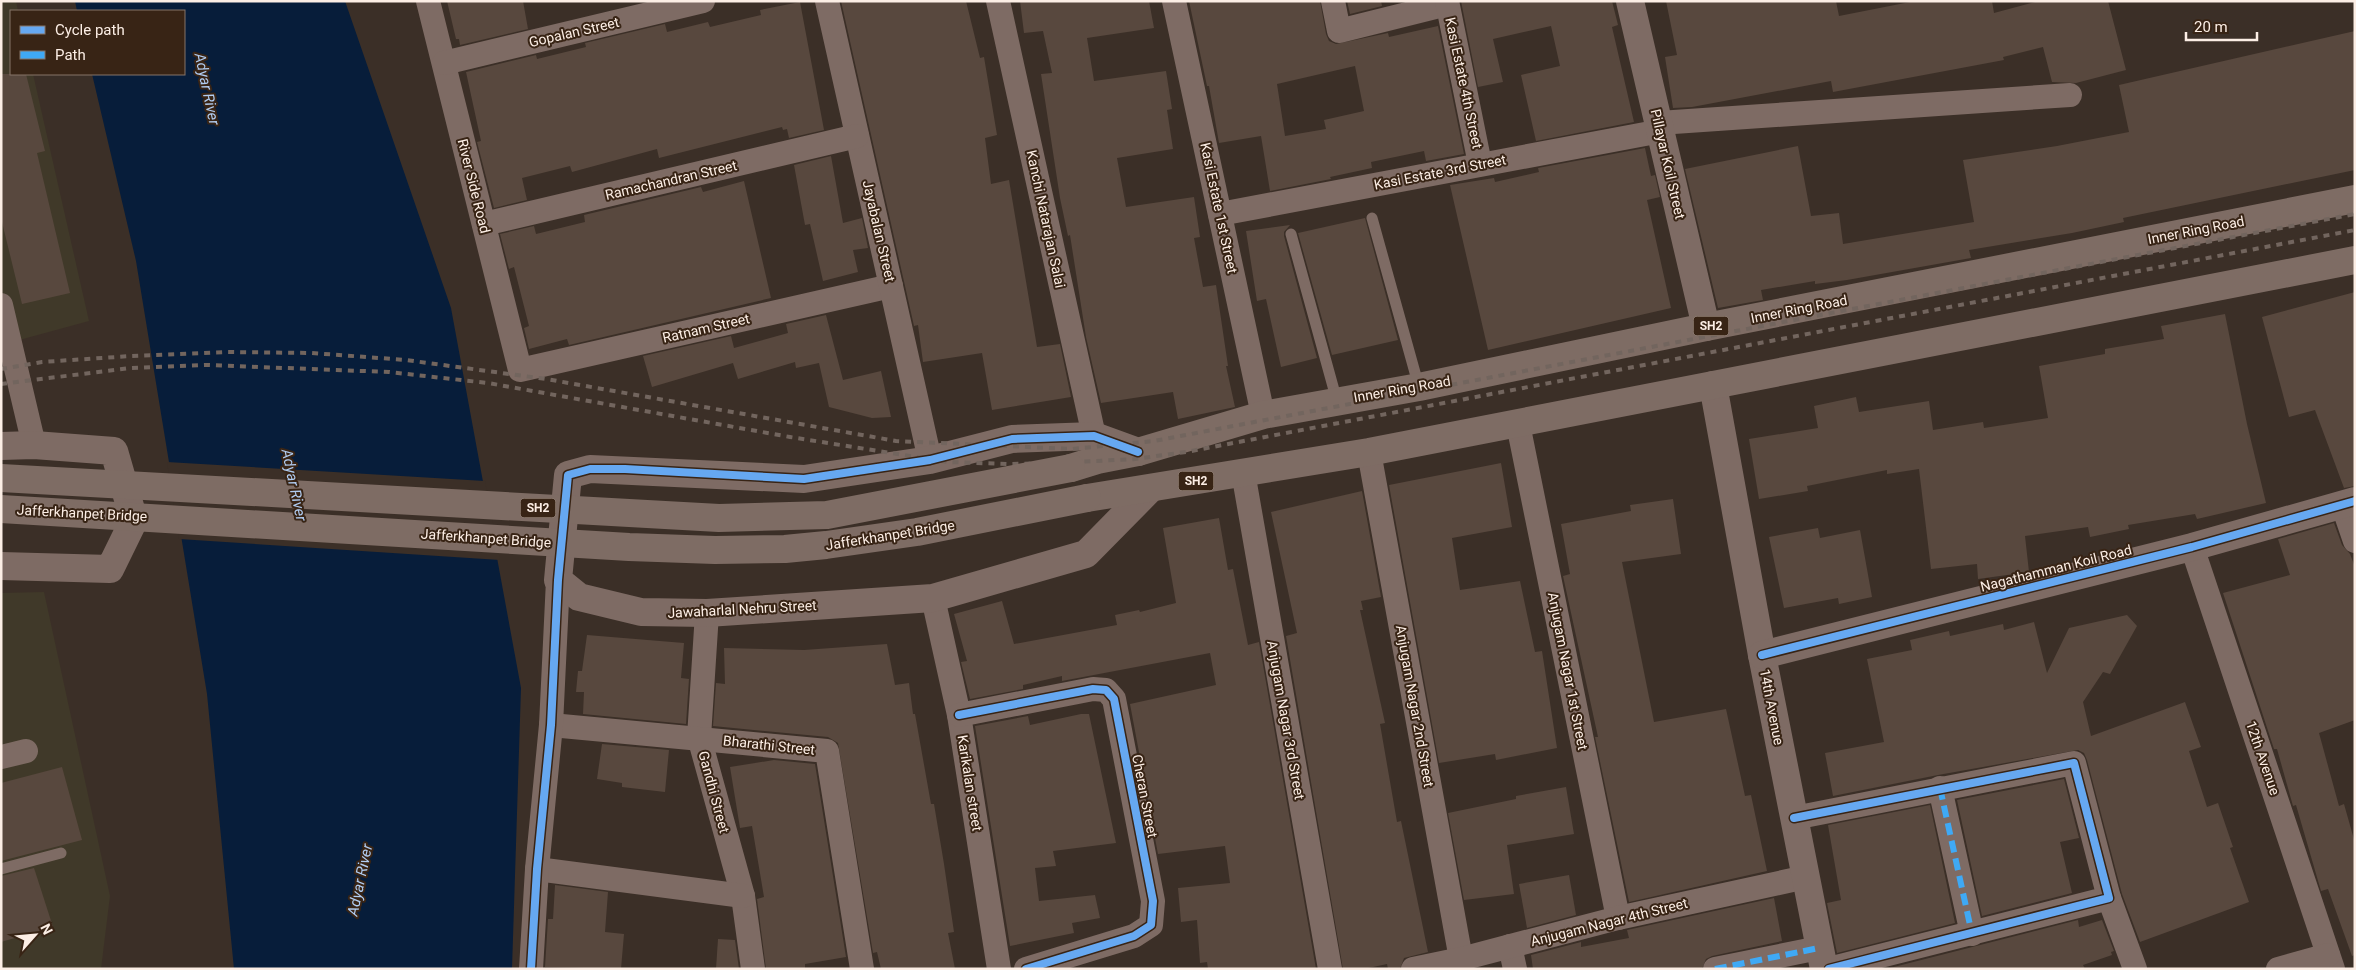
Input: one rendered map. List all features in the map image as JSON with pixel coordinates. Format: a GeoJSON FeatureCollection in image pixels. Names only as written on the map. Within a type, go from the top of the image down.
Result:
{"type":"FeatureCollection","features":[{"type":"Feature","properties":{"kind":"main road","name":"Inner Ring Road"},"geometry":{"type":"LineString","coordinates":[[1,478],[710,517],[774,518],[827,515],[1071,468],[1097,460],[1138,452],[1263,415],[1419,388],[1706,327],[2355,199]]}},
{"type":"Feature","properties":{"kind":"main road","name":"SH2"},"geometry":{"type":"LineString","coordinates":[[1150,489],[1369,452],[1518,424],[2355,260]]}},
{"type":"Feature","properties":{"kind":"main road","name":"Jafferkhanpet Bridge"},"geometry":{"type":"LineString","coordinates":[[1,509],[715,550],[785,550],[917,532],[1087,498],[1150,489]]}},
{"type":"Feature","properties":{"kind":"street","name":"River Side Road"},"geometry":{"type":"LineString","coordinates":[[428,1],[520,370]]}},
{"type":"Feature","properties":{"kind":"street","name":"Gopalan Street"},"geometry":{"type":"LineString","coordinates":[[444,63],[703,1]]}},
{"type":"Feature","properties":{"kind":"street","name":"Jayabalan Street"},"geometry":{"type":"LineString","coordinates":[[827,1],[930,460]]}},
{"type":"Feature","properties":{"kind":"street","name":"Kanchi Natarajan Salai"},"geometry":{"type":"LineString","coordinates":[[998,1],[1094,436]]}},
{"type":"Feature","properties":{"kind":"street","name":"Kasi Estate 1st Street"},"geometry":{"type":"LineString","coordinates":[[1174,1],[1263,415]]}},
{"type":"Feature","properties":{"kind":"street"},"geometry":{"type":"LineString","coordinates":[[1333,1],[1339,31],[1447,2]]}},
{"type":"Feature","properties":{"kind":"street","name":"Pillayar Koil Street"},"geometry":{"type":"LineString","coordinates":[[1630,1],[1706,327]]}},
{"type":"Feature","properties":{"kind":"street","name":"Kasi Estate 4th Street"},"geometry":{"type":"LineString","coordinates":[[1447,2],[1480,164]]}},
{"type":"Feature","properties":{"kind":"street","name":"Kasi Estate 3rd Street"},"geometry":{"type":"LineString","coordinates":[[1220,214],[1660,127],[2070,95]]}},
{"type":"Feature","properties":{"kind":"street","name":"Ramachandran Street"},"geometry":{"type":"LineString","coordinates":[[484,224],[857,136]]}},
{"type":"Feature","properties":{"kind":"street","name":"Ratnam Street"},"geometry":{"type":"LineString","coordinates":[[520,370],[891,286]]}},
{"type":"Feature","properties":{"kind":"street"},"geometry":{"type":"LineString","coordinates":[[1,306],[34,445]]}},
{"type":"Feature","properties":{"kind":"street","name":"14th Avenue"},"geometry":{"type":"LineString","coordinates":[[1713,385],[1762,655],[1824,962]]}},
{"type":"Feature","properties":{"kind":"street","name":"Anjugam Nagar 1st Street"},"geometry":{"type":"LineString","coordinates":[[1518,424],[1618,918]]}},
{"type":"Feature","properties":{"kind":"street"},"geometry":{"type":"LineString","coordinates":[[531,969],[537,869],[551,725],[558,580],[568,475],[590,469],[625,469],[804,479],[930,460],[1012,438],[1094,436],[1138,452]]}},
{"type":"Feature","properties":{"kind":"street"},"geometry":{"type":"LineString","coordinates":[[1,446],[34,445],[114,451],[134,520],[110,569],[1,566]]}},
{"type":"Feature","properties":{"kind":"street","name":"Anjugam Nagar 2nd Street"},"geometry":{"type":"LineString","coordinates":[[1369,452],[1461,959]]}},
{"type":"Feature","properties":{"kind":"street","name":"Anjugam Nagar 3rd Street"},"geometry":{"type":"LineString","coordinates":[[1243,472],[1330,969]]}},
{"type":"Feature","properties":{"kind":"street","name":"Jawaharlal Nehru Street"},"geometry":{"type":"LineString","coordinates":[[558,580],[579,597],[641,612],[707,613],[933,598],[1086,554],[1150,489]]}},
{"type":"Feature","properties":{"kind":"street"},"geometry":{"type":"LineString","coordinates":[[2349,504],[2355,541]]}},
{"type":"Feature","properties":{"kind":"street","name":"Nagathamman Koil Road"},"geometry":{"type":"LineString","coordinates":[[1762,655],[2192,547],[2349,504]]}},
{"type":"Feature","properties":{"kind":"street","name":"12th Avenue"},"geometry":{"type":"LineString","coordinates":[[2192,547],[2331,962]]}},
{"type":"Feature","properties":{"kind":"street","name":"Karikalan street"},"geometry":{"type":"LineString","coordinates":[[933,598],[959,715],[999,969]]}},
{"type":"Feature","properties":{"kind":"street","name":"Gandhi Street"},"geometry":{"type":"LineString","coordinates":[[707,613],[699,737],[743,896],[753,969]]}},
{"type":"Feature","properties":{"kind":"street","name":"Cheran Street"},"geometry":{"type":"LineString","coordinates":[[959,715],[1093,689],[1106,690],[1114,700],[1153,901],[1151,925],[1134,936],[1026,969]]}},
{"type":"Feature","properties":{"kind":"street","name":"Bharathi Street"},"geometry":{"type":"LineString","coordinates":[[551,725],[699,737],[827,751],[862,969]]}},
{"type":"Feature","properties":{"kind":"street"},"geometry":{"type":"LineString","coordinates":[[1,757],[26,751]]}},
{"type":"Feature","properties":{"kind":"street"},"geometry":{"type":"LineString","coordinates":[[1794,818],[2074,762],[2109,898],[2135,969]]}},
{"type":"Feature","properties":{"kind":"street"},"geometry":{"type":"LineString","coordinates":[[1940,788],[1972,934]]}},
{"type":"Feature","properties":{"kind":"street"},"geometry":{"type":"LineString","coordinates":[[537,869],[743,896]]}},
{"type":"Feature","properties":{"kind":"street","name":"Anjugam Nagar 4th Street"},"geometry":{"type":"LineString","coordinates":[[1413,969],[1461,959],[1512,958],[1618,918],[1806,877]]}},
{"type":"Feature","properties":{"kind":"street"},"geometry":{"type":"LineString","coordinates":[[1715,969],[1824,962],[1972,934],[2109,898]]}},
{"type":"Feature","properties":{"kind":"street"},"geometry":{"type":"LineString","coordinates":[[2278,969],[2331,962]]}},
{"type":"Feature","properties":{"kind":"lane"},"geometry":{"type":"LineString","coordinates":[[1372,218],[1419,388]]}},
{"type":"Feature","properties":{"kind":"lane"},"geometry":{"type":"LineString","coordinates":[[1291,234],[1337,401]]}},
{"type":"Feature","properties":{"kind":"lane"},"geometry":{"type":"LineString","coordinates":[[1,869],[61,853]]}},
{"type":"Feature","properties":{"kind":"shaded area"},"geometry":{"type":"Polygon","coordinates":[[[1,1],[16,1],[18,10],[10,10],[10,75],[33,75],[89,321],[1,345],[1,1]]]}},
{"type":"Feature","properties":{"kind":"shaded area"},"geometry":{"type":"Polygon","coordinates":[[[44,592],[110,896],[101,969],[1,969],[1,593],[44,592]]]}},
{"type":"Feature","properties":{"kind":"water","name":"Adyar River"},"geometry":{"type":"Polygon","coordinates":[[[75,1],[345,1],[451,308],[521,688],[512,969],[234,969],[207,694],[136,261],[92,75],[185,75],[185,10],[77,10],[75,1]]]}},
{"type":"Feature","properties":{"kind":"pier"},"geometry":{"type":"Polygon","coordinates":[[[167,462],[485,481],[500,560],[179,539],[167,462]]]}},
{"type":"Feature","properties":{"kind":"building"},"geometry":{"type":"Polygon","coordinates":[[[447,1],[523,1],[528,29],[460,45],[459,39],[456,39],[447,1]]]}},
{"type":"Feature","properties":{"kind":"building"},"geometry":{"type":"Polygon","coordinates":[[[841,1],[966,1],[980,58],[984,57],[997,135],[985,138],[991,184],[1009,180],[1037,347],[1060,344],[1071,397],[992,410],[982,353],[923,362],[918,325],[914,326],[841,1]]]}},
{"type":"Feature","properties":{"kind":"building"},"geometry":{"type":"Polygon","coordinates":[[[1020,1],[1149,1],[1154,28],[1087,38],[1094,81],[1166,71],[1172,109],[1167,110],[1173,149],[1117,158],[1126,207],[1194,197],[1200,237],[1194,238],[1203,287],[1216,285],[1228,366],[1226,366],[1235,407],[1178,419],[1173,392],[1101,403],[1086,337],[1070,235],[1068,236],[1060,198],[1041,74],[1052,73],[1043,31],[1024,33],[1020,1]]]}},
{"type":"Feature","properties":{"kind":"building"},"geometry":{"type":"Polygon","coordinates":[[[1189,1],[1320,1],[1326,34],[1329,41],[1336,44],[1388,33],[1389,37],[1438,26],[1464,154],[1426,161],[1424,151],[1371,162],[1372,168],[1330,177],[1331,179],[1270,191],[1261,136],[1219,143],[1209,86],[1207,86],[1189,1]],[[1355,66],[1277,84],[1285,136],[1326,129],[1324,120],[1364,111],[1355,66]]]}},
{"type":"Feature","properties":{"kind":"building"},"geometry":{"type":"Polygon","coordinates":[[[1347,1],[1381,1],[1382,6],[1350,14],[1347,1]]]}},
{"type":"Feature","properties":{"kind":"building"},"geometry":{"type":"Polygon","coordinates":[[[1461,1],[1612,1],[1618,25],[1612,27],[1634,122],[1536,141],[1521,75],[1560,66],[1551,26],[1493,39],[1503,82],[1478,87],[1461,1]]]}},
{"type":"Feature","properties":{"kind":"building"},"geometry":{"type":"Polygon","coordinates":[[[1666,1],[1836,1],[1839,16],[1915,1],[1992,1],[1994,13],[2039,1],[2108,1],[2126,70],[2076,83],[2052,82],[2043,47],[2003,57],[2004,60],[1833,92],[1831,81],[1692,107],[1673,108],[1665,57],[1677,55],[1666,1]]]}},
{"type":"Feature","properties":{"kind":"building"},"geometry":{"type":"Polygon","coordinates":[[[800,2],[824,130],[789,138],[787,129],[783,130],[782,127],[659,158],[657,149],[572,172],[570,166],[522,178],[527,200],[494,208],[477,142],[481,141],[466,72],[536,55],[537,59],[586,47],[585,43],[665,24],[667,32],[708,22],[710,27],[761,15],[760,10],[800,2]]]}},
{"type":"Feature","properties":{"kind":"building"},"geometry":{"type":"Polygon","coordinates":[[[2355,31],[2355,170],[2123,218],[2124,222],[2072,233],[1969,250],[1971,258],[1847,280],[1815,284],[1815,281],[1761,290],[1763,300],[1718,308],[1685,169],[1798,146],[1811,216],[1839,213],[1843,244],[1974,222],[1963,160],[2057,146],[2129,132],[2119,85],[2355,31]]]}},
{"type":"Feature","properties":{"kind":"building"},"geometry":{"type":"Polygon","coordinates":[[[1,74],[26,75],[45,151],[37,153],[70,293],[22,304],[1,218],[1,74]]]}},
{"type":"Feature","properties":{"kind":"building"},"geometry":{"type":"Polygon","coordinates":[[[1645,148],[1651,176],[1655,175],[1660,197],[1647,200],[1671,308],[1488,350],[1450,185],[1494,178],[1495,182],[1539,172],[1538,168],[1645,148]]]}},
{"type":"Feature","properties":{"kind":"building"},"geometry":{"type":"Polygon","coordinates":[[[831,156],[843,223],[862,218],[868,248],[853,250],[858,272],[823,281],[810,224],[805,225],[794,165],[831,156]]]}},
{"type":"Feature","properties":{"kind":"building"},"geometry":{"type":"Polygon","coordinates":[[[744,181],[771,298],[569,345],[567,339],[529,349],[524,328],[529,326],[514,267],[509,269],[500,234],[534,226],[536,234],[585,222],[584,215],[701,187],[703,192],[744,181]]]}},
{"type":"Feature","properties":{"kind":"building"},"geometry":{"type":"Polygon","coordinates":[[[1365,218],[1398,340],[1332,355],[1298,233],[1365,218]]]}},
{"type":"Feature","properties":{"kind":"building"},"geometry":{"type":"Polygon","coordinates":[[[1290,225],[1284,232],[1284,236],[1317,358],[1281,367],[1266,299],[1257,301],[1246,231],[1290,225]]]}},
{"type":"Feature","properties":{"kind":"building"},"geometry":{"type":"Polygon","coordinates":[[[2355,292],[2355,486],[2344,488],[2315,410],[2289,417],[2262,317],[2355,292]]]}},
{"type":"Feature","properties":{"kind":"building"},"geometry":{"type":"Polygon","coordinates":[[[2225,314],[2247,424],[2266,503],[2197,519],[2195,514],[2128,525],[2129,529],[2090,537],[2088,527],[2025,536],[2029,572],[1978,579],[1977,564],[1931,569],[1919,469],[1887,474],[1887,470],[1807,486],[1808,491],[1759,499],[1749,439],[1818,428],[1814,406],[1856,397],[1859,412],[1929,401],[1933,430],[1983,422],[1984,428],[2048,418],[2039,366],[2105,354],[2105,349],[2164,339],[2161,326],[2225,314]]]}},
{"type":"Feature","properties":{"kind":"building"},"geometry":{"type":"Polygon","coordinates":[[[826,315],[843,380],[881,371],[891,417],[872,418],[829,407],[819,363],[796,368],[795,362],[738,379],[733,363],[652,387],[643,356],[731,336],[734,348],[788,333],[786,324],[826,315]]]}},
{"type":"Feature","properties":{"kind":"building"},"geometry":{"type":"Polygon","coordinates":[[[1501,463],[1512,527],[1452,538],[1460,590],[1520,581],[1535,652],[1542,651],[1557,748],[1496,760],[1495,754],[1439,763],[1389,485],[1501,463]]]}},
{"type":"Feature","properties":{"kind":"building"},"geometry":{"type":"Polygon","coordinates":[[[1362,491],[1381,597],[1361,601],[1363,610],[1360,610],[1385,723],[1380,724],[1397,822],[1401,821],[1428,952],[1404,958],[1400,969],[1388,969],[1387,964],[1364,969],[1343,969],[1286,636],[1297,633],[1271,512],[1362,491]]]}},
{"type":"Feature","properties":{"kind":"building"},"geometry":{"type":"Polygon","coordinates":[[[1673,499],[1681,554],[1622,562],[1654,722],[1726,709],[1745,796],[1751,795],[1767,871],[1629,902],[1595,737],[1598,737],[1563,576],[1570,574],[1561,524],[1631,511],[1630,505],[1673,499]]]}},
{"type":"Feature","properties":{"kind":"building"},"geometry":{"type":"Polygon","coordinates":[[[1219,518],[1228,570],[1233,569],[1248,645],[1259,642],[1316,969],[1208,969],[1207,962],[1200,963],[1197,920],[1181,922],[1178,888],[1230,883],[1225,846],[1158,854],[1130,704],[1216,685],[1210,653],[1062,681],[1062,676],[1023,685],[1023,689],[970,699],[961,662],[967,661],[954,614],[1002,601],[1014,644],[1117,625],[1115,615],[1139,610],[1140,612],[1176,603],[1163,528],[1219,518]]]}},
{"type":"Feature","properties":{"kind":"building"},"geometry":{"type":"Polygon","coordinates":[[[2334,523],[2342,545],[2350,554],[2355,567],[2355,720],[2319,733],[2339,806],[2344,804],[2355,843],[2355,955],[2352,956],[2328,889],[2321,891],[2296,805],[2293,806],[2277,749],[2274,749],[2223,593],[2290,575],[2278,539],[2334,523]]]}},
{"type":"Feature","properties":{"kind":"building"},"geometry":{"type":"Polygon","coordinates":[[[1818,528],[1820,538],[1860,530],[1872,597],[1839,604],[1838,598],[1784,608],[1769,537],[1818,528]]]}},
{"type":"Feature","properties":{"kind":"building"},"geometry":{"type":"Polygon","coordinates":[[[2127,615],[2137,626],[2110,674],[2103,672],[2083,702],[2091,736],[2185,702],[2201,747],[2189,751],[2207,807],[2218,803],[2233,847],[2230,848],[2249,902],[2140,942],[2122,894],[2087,760],[2084,753],[2078,750],[1833,796],[1825,753],[1884,742],[1867,659],[1912,650],[1910,640],[1949,631],[1950,636],[2003,624],[2004,630],[2034,622],[2047,673],[2069,628],[2127,615]]]}},
{"type":"Feature","properties":{"kind":"building"},"geometry":{"type":"Polygon","coordinates":[[[587,635],[684,643],[681,678],[689,679],[686,724],[583,714],[584,692],[576,692],[578,671],[582,671],[587,635]]]}},
{"type":"Feature","properties":{"kind":"building"},"geometry":{"type":"Polygon","coordinates":[[[887,644],[895,685],[909,683],[913,714],[915,714],[931,804],[934,804],[944,864],[954,932],[948,933],[955,969],[881,969],[877,952],[873,953],[838,743],[828,737],[713,726],[716,683],[725,684],[724,648],[804,650],[887,644]]]}},
{"type":"Feature","properties":{"kind":"building"},"geometry":{"type":"Polygon","coordinates":[[[1089,714],[1116,843],[1053,851],[1056,866],[1035,868],[1039,901],[1095,895],[1100,918],[1072,923],[1074,933],[1010,946],[975,726],[1028,716],[1030,725],[1089,714]]]}},
{"type":"Feature","properties":{"kind":"building"},"geometry":{"type":"Polygon","coordinates":[[[602,744],[669,750],[665,792],[622,787],[622,783],[597,779],[602,744]]]}},
{"type":"Feature","properties":{"kind":"building"},"geometry":{"type":"Polygon","coordinates":[[[774,760],[815,764],[846,957],[805,964],[805,969],[766,969],[757,899],[764,897],[752,826],[740,828],[730,767],[774,760]]]}},
{"type":"Feature","properties":{"kind":"building"},"geometry":{"type":"Polygon","coordinates":[[[62,767],[82,840],[1,861],[1,783],[62,767]]]}},
{"type":"Feature","properties":{"kind":"building"},"geometry":{"type":"Polygon","coordinates":[[[2064,779],[2079,838],[2060,842],[2072,893],[1982,916],[1957,800],[2064,779]]]}},
{"type":"Feature","properties":{"kind":"building"},"geometry":{"type":"Polygon","coordinates":[[[1566,787],[1574,834],[1507,845],[1514,894],[1464,900],[1448,813],[1516,799],[1516,796],[1566,787]]]}},
{"type":"Feature","properties":{"kind":"building"},"geometry":{"type":"Polygon","coordinates":[[[1930,805],[1955,923],[1837,953],[1827,903],[1841,900],[1828,825],[1930,805]]]}},
{"type":"Feature","properties":{"kind":"building"},"geometry":{"type":"Polygon","coordinates":[[[34,868],[53,927],[1,942],[1,876],[34,868]]]}},
{"type":"Feature","properties":{"kind":"building"},"geometry":{"type":"Polygon","coordinates":[[[1569,875],[1576,915],[1527,928],[1519,884],[1569,875]]]}},
{"type":"Feature","properties":{"kind":"building"},"geometry":{"type":"Polygon","coordinates":[[[555,885],[608,892],[605,932],[624,934],[621,969],[545,967],[548,919],[553,919],[555,885]]]}},
{"type":"Feature","properties":{"kind":"building"},"geometry":{"type":"Polygon","coordinates":[[[1774,898],[1782,941],[1712,956],[1706,959],[1702,969],[1533,969],[1531,955],[1581,942],[1581,947],[1629,938],[1627,930],[1774,898]]]}},
{"type":"Feature","properties":{"kind":"building"},"geometry":{"type":"Polygon","coordinates":[[[2078,920],[2079,927],[2102,920],[2114,951],[2111,952],[2112,955],[2083,965],[2085,969],[1886,969],[2078,920]]]}},
{"type":"Feature","properties":{"kind":"building"},"geometry":{"type":"Polygon","coordinates":[[[718,939],[735,940],[739,969],[716,969],[718,939]]]}},
{"type":"Feature","properties":{"kind":"railway"},"geometry":{"type":"LineString","coordinates":[[1,369],[42,362],[226,352],[312,353],[406,360],[546,379],[896,441],[1072,449],[1154,441],[2355,214]]}},
{"type":"Feature","properties":{"kind":"railway"},"geometry":{"type":"LineString","coordinates":[[1,384],[130,368],[207,365],[389,372],[488,383],[790,437],[948,462],[1007,464],[1135,459],[1186,452],[2355,230]]}},
{"type":"Feature","properties":{"kind":"marked path"},"geometry":{"type":"LineString","coordinates":[[1940,788],[1972,934]]}},
{"type":"Feature","properties":{"kind":"marked path"},"geometry":{"type":"LineString","coordinates":[[1715,969],[1819,948]]}},
{"type":"Feature","properties":{"kind":"cycle path"},"geometry":{"type":"LineString","coordinates":[[531,969],[537,869],[551,725],[558,580],[568,475],[590,469],[625,469],[804,479],[930,460],[1012,439],[1094,436],[1138,452]]}},
{"type":"Feature","properties":{"kind":"cycle path"},"geometry":{"type":"LineString","coordinates":[[1762,655],[2192,547],[2355,501]]}},
{"type":"Feature","properties":{"kind":"cycle path"},"geometry":{"type":"LineString","coordinates":[[959,715],[1093,689],[1106,690],[1114,699],[1153,901],[1151,925],[1134,936],[1026,969]]}},
{"type":"Feature","properties":{"kind":"cycle path"},"geometry":{"type":"LineString","coordinates":[[1794,818],[2074,763],[2109,898],[1829,969]]}}]}
